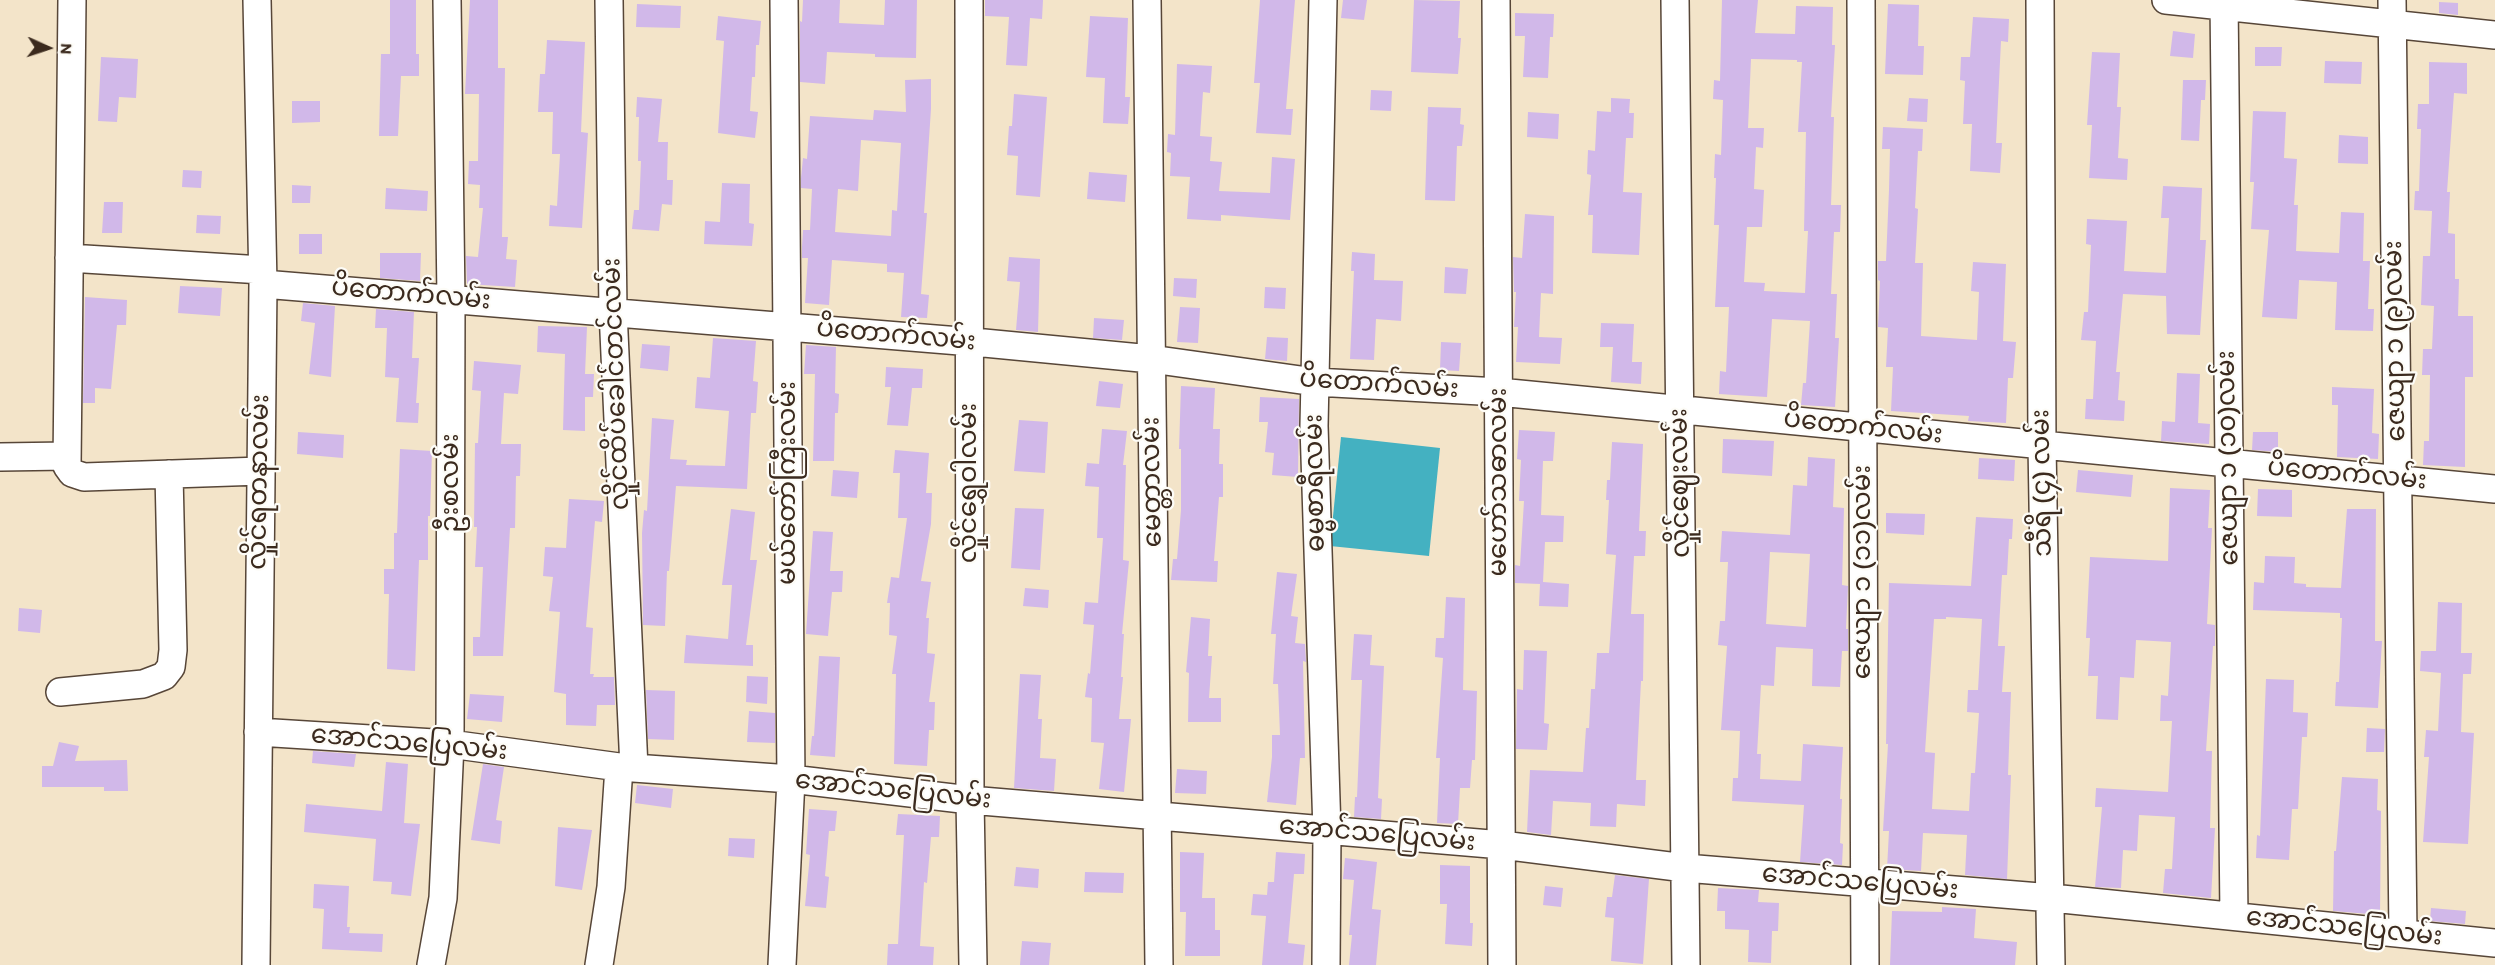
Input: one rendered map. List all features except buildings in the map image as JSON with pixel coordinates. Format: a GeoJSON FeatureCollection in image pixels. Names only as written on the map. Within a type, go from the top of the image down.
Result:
{"type":"FeatureCollection","features":[{"type":"Feature","properties":{"kind":"street"},"geometry":{"type":"LineString","coordinates":[[72,0],[67,466],[72,473],[84,477],[261,471]]}},
{"type":"Feature","properties":{"kind":"street","name":"လှိုင်ရတနာလမ်း"},"geometry":{"type":"LineString","coordinates":[[256,965],[262,277],[257,0]]}},
{"type":"Feature","properties":{"kind":"street","name":"ဦးစလမ်း"},"geometry":{"type":"LineString","coordinates":[[431,965],[443,898],[450,744],[451,299],[447,0]]}},
{"type":"Feature","properties":{"kind":"street","name":"လှိုင်ထိပ်ခေါင်တင်လမ်း"},"geometry":{"type":"LineString","coordinates":[[599,965],[626,767],[613,311],[609,0]]}},
{"type":"Feature","properties":{"kind":"street","name":"မယ်တော်ကြီးလမ်း"},"geometry":{"type":"LineString","coordinates":[[782,965],[791,779],[784,0]]}},
{"type":"Feature","properties":{"kind":"street","name":"လှိုင်ရွှေဝါလမ်း"},"geometry":{"type":"LineString","coordinates":[[969,0],[970,801],[973,965]]}},
{"type":"Feature","properties":{"kind":"street","name":"မေတ္တာလမ်း"},"geometry":{"type":"LineString","coordinates":[[1147,0],[1159,965]]}},
{"type":"Feature","properties":{"kind":"street","name":"ဓမ္မစာရီလမ်း"},"geometry":{"type":"LineString","coordinates":[[1323,0],[1314,426],[1327,831],[1326,965]]}},
{"type":"Feature","properties":{"kind":"street","name":"မဟော်သဓာလမ်း"},"geometry":{"type":"LineString","coordinates":[[1496,0],[1502,965]]}},
{"type":"Feature","properties":{"kind":"street","name":"လှိုင်ဈေးလမ်း"},"geometry":{"type":"LineString","coordinates":[[1675,0],[1686,965]]}},
{"type":"Feature","properties":{"kind":"street","name":"ဇေယျာ ၁ (၁၁)လမ်း"},"geometry":{"type":"LineString","coordinates":[[1861,0],[1865,965]]}},
{"type":"Feature","properties":{"kind":"street","name":"သီရိ (၄) လမ်း"},"geometry":{"type":"LineString","coordinates":[[2040,0],[2042,446],[2052,965]]}},
{"type":"Feature","properties":{"kind":"street"},"geometry":{"type":"LineString","coordinates":[[2166,0],[2392,12],[2495,35]]}},
{"type":"Feature","properties":{"kind":"street","name":"ဇေယျာ ၁ (၁၀)လမ်း"},"geometry":{"type":"LineString","coordinates":[[2224,4],[2234,916]]}},
{"type":"Feature","properties":{"kind":"street","name":"ဇေယျာ ၁ (၉)လမ်း"},"geometry":{"type":"LineString","coordinates":[[2392,12],[2403,933]]}},
{"type":"Feature","properties":{"kind":"street","name":"ပိတောက်လမ်း"},"geometry":{"type":"LineString","coordinates":[[69,258],[451,299],[613,311],[1151,359],[1315,382],[1499,392],[2495,489]]}},
{"type":"Feature","properties":{"kind":"street"},"geometry":{"type":"LineString","coordinates":[[0,457],[67,456]]}},
{"type":"Feature","properties":{"kind":"street"},"geometry":{"type":"LineString","coordinates":[[60,692],[143,684],[164,676],[171,667],[173,650],[169,474]]}},
{"type":"Feature","properties":{"kind":"street","name":"အောင်သပြေလမ်း"},"geometry":{"type":"LineString","coordinates":[[258,732],[450,744],[626,767],[791,779],[970,801],[1502,845],[1686,868],[2052,898],[2495,943]]}},
{"type":"Feature","properties":{"kind":"water"},"geometry":{"type":"Polygon","coordinates":[[[1341,437],[1440,448],[1429,556],[1330,546],[1341,437]]]}}]}
